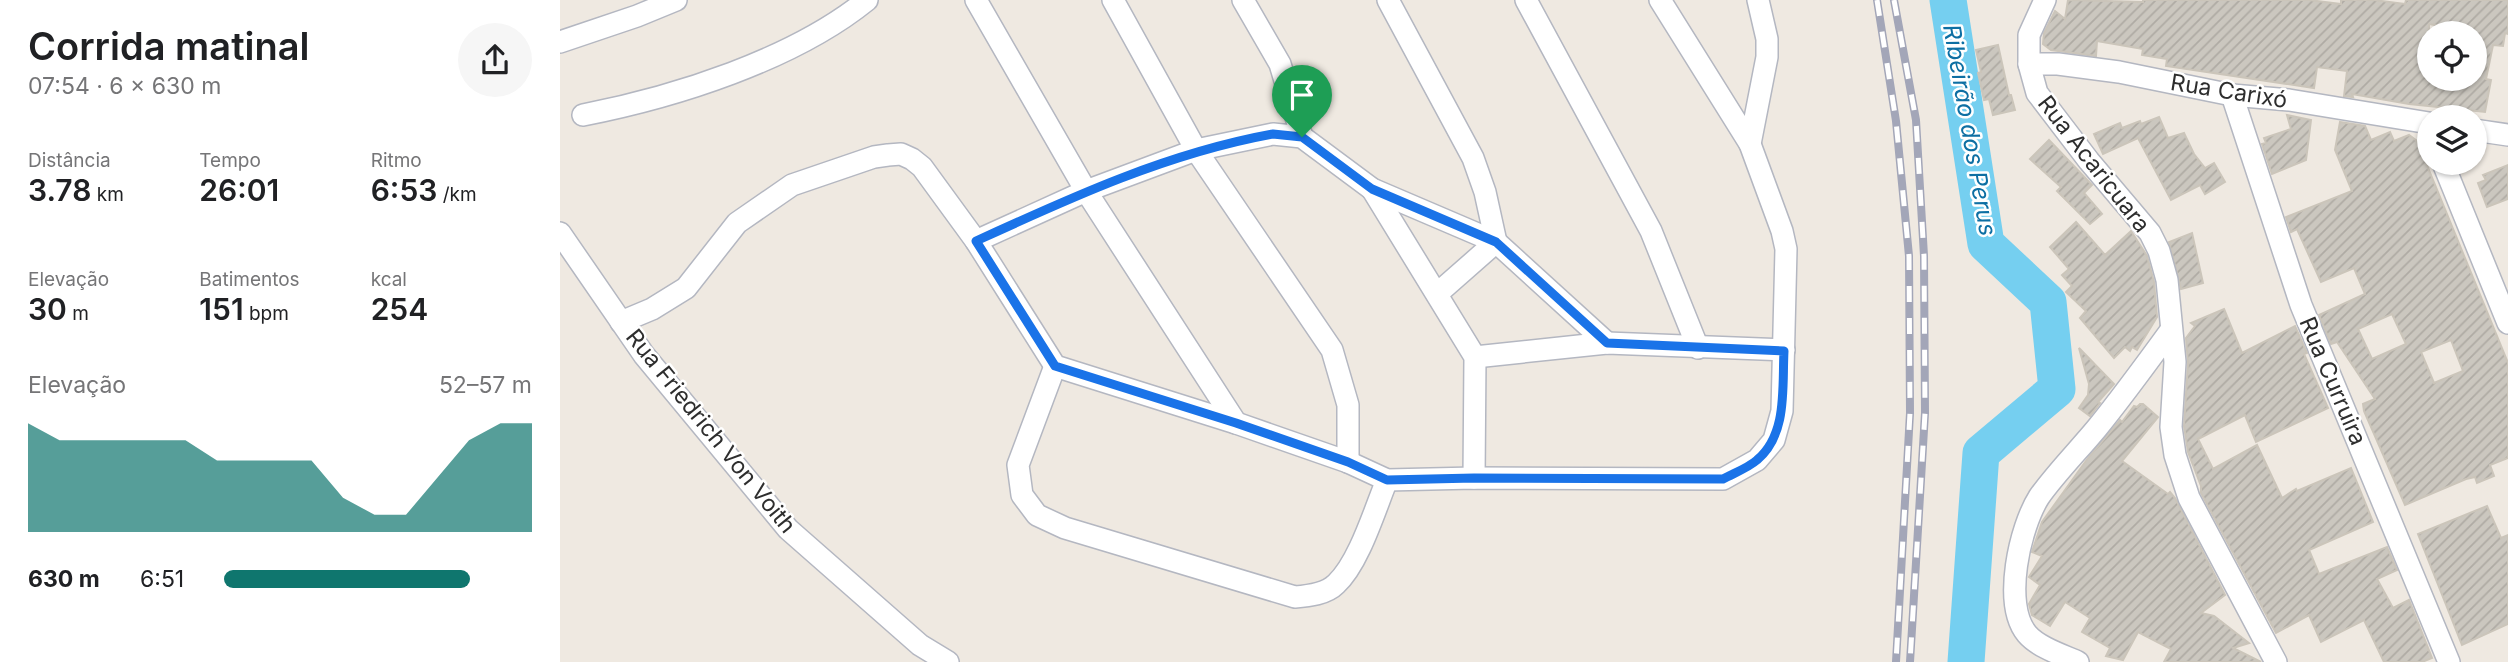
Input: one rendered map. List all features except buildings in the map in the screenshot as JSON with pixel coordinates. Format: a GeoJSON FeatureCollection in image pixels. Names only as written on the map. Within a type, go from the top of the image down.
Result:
{"type":"FeatureCollection","features":[{"type":"Feature","properties":{"kind":"street"},"geometry":{"type":"LineString","coordinates":[[560,43],[676,0]]}},
{"type":"Feature","properties":{"kind":"street"},"geometry":{"type":"LineString","coordinates":[[583,115],[632,106],[715,79],[791,48],[845,18],[867,0]]}},
{"type":"Feature","properties":{"kind":"street"},"geometry":{"type":"LineString","coordinates":[[976,0],[1086,191],[1236,423]]}},
{"type":"Feature","properties":{"kind":"street"},"geometry":{"type":"LineString","coordinates":[[1113,0],[1196,150],[1332,350],[1348,405],[1348,462]]}},
{"type":"Feature","properties":{"kind":"street"},"geometry":{"type":"LineString","coordinates":[[1243,0],[1280,64],[1302,137]]}},
{"type":"Feature","properties":{"kind":"street"},"geometry":{"type":"LineString","coordinates":[[1388,0],[1473,158],[1485,192],[1496,242]]}},
{"type":"Feature","properties":{"kind":"street"},"geometry":{"type":"LineString","coordinates":[[1526,0],[1651,232],[1698,348]]}},
{"type":"Feature","properties":{"kind":"street"},"geometry":{"type":"LineString","coordinates":[[621,322],[652,309],[686,289],[737,223],[793,185],[874,157],[901,155],[922,167],[976,241],[1055,366],[1236,423],[1348,462],[1387,480],[1723,479],[1757,460],[1774,440],[1782,411],[1786,250],[1782,231],[1750,144],[1660,0]]}},
{"type":"Feature","properties":{"kind":"street"},"geometry":{"type":"LineString","coordinates":[[1750,144],[1767,57],[1767,39],[1759,0]]}},
{"type":"Feature","properties":{"kind":"street","name":"Rua Acaricuara"},"geometry":{"type":"LineString","coordinates":[[2045,0],[2029,35],[2029,64],[2037,93],[2150,233],[2159,251],[2167,280],[2175,362],[2171,427],[2181,477],[2189,498],[2276,662]]}},
{"type":"Feature","properties":{"kind":"street","name":"Rua Carixó"},"geometry":{"type":"LineString","coordinates":[[2029,64],[2058,64],[2119,72],[2232,94],[2289,100],[2417,121]]}},
{"type":"Feature","properties":{"kind":"street","name":"Rua Curruira"},"geometry":{"type":"LineString","coordinates":[[2232,94],[2301,305],[2449,662]]}},
{"type":"Feature","properties":{"kind":"street"},"geometry":{"type":"LineString","coordinates":[[2487,132],[2508,135]]}},
{"type":"Feature","properties":{"kind":"street"},"geometry":{"type":"LineString","coordinates":[[976,241],[1086,191],[1196,150],[1273,134],[1302,137],[1372,189],[1496,242],[1607,343]]}},
{"type":"Feature","properties":{"kind":"street"},"geometry":{"type":"LineString","coordinates":[[2448,175],[2508,323]]}},
{"type":"Feature","properties":{"kind":"street"},"geometry":{"type":"LineString","coordinates":[[1372,189],[1475,356],[1474,478]]}},
{"type":"Feature","properties":{"kind":"street","name":"Rua Friedrich Von Voith"},"geometry":{"type":"LineString","coordinates":[[560,233],[644,355],[788,529],[920,645],[948,662]]}},
{"type":"Feature","properties":{"kind":"street"},"geometry":{"type":"LineString","coordinates":[[1437,293],[1496,242]]}},
{"type":"Feature","properties":{"kind":"street"},"geometry":{"type":"LineString","coordinates":[[2078,662],[2029,636],[2019,622],[2015,607],[2016,574],[2023,532],[2039,498],[2121,398],[2171,330]]}},
{"type":"Feature","properties":{"kind":"street"},"geometry":{"type":"LineString","coordinates":[[1475,356],[1607,343],[1784,351]]}},
{"type":"Feature","properties":{"kind":"street"},"geometry":{"type":"LineString","coordinates":[[1055,366],[1018,465],[1022,495],[1037,515],[1065,528],[1295,597],[1314,595],[1335,586],[1351,566],[1387,480]]}},
{"type":"Feature","properties":{"kind":"waterway","name":"Ribeirão dos Perus"},"geometry":{"type":"LineString","coordinates":[[1948,0],[1986,244],[2048,302],[2057,389],[1981,453],[1966,662]]}},
{"type":"Feature","properties":{"kind":"railway"},"geometry":{"type":"LineString","coordinates":[[1877,0],[1896,121],[1909,256],[1910,413],[1896,662]]}},
{"type":"Feature","properties":{"kind":"railway"},"geometry":{"type":"LineString","coordinates":[[1894,0],[1916,120],[1924,256],[1925,413],[1910,662]]}},
{"type":"Feature","properties":{"kind":"route"},"geometry":{"type":"LineString","coordinates":[[1273,134],[1302,137],[1372,189],[1496,242],[1607,343],[1784,351],[1782,411],[1774,440],[1757,460],[1723,479],[1387,480],[1348,462],[1236,423],[1055,366],[976,241],[1086,191],[1196,150],[1273,134]]}}]}
